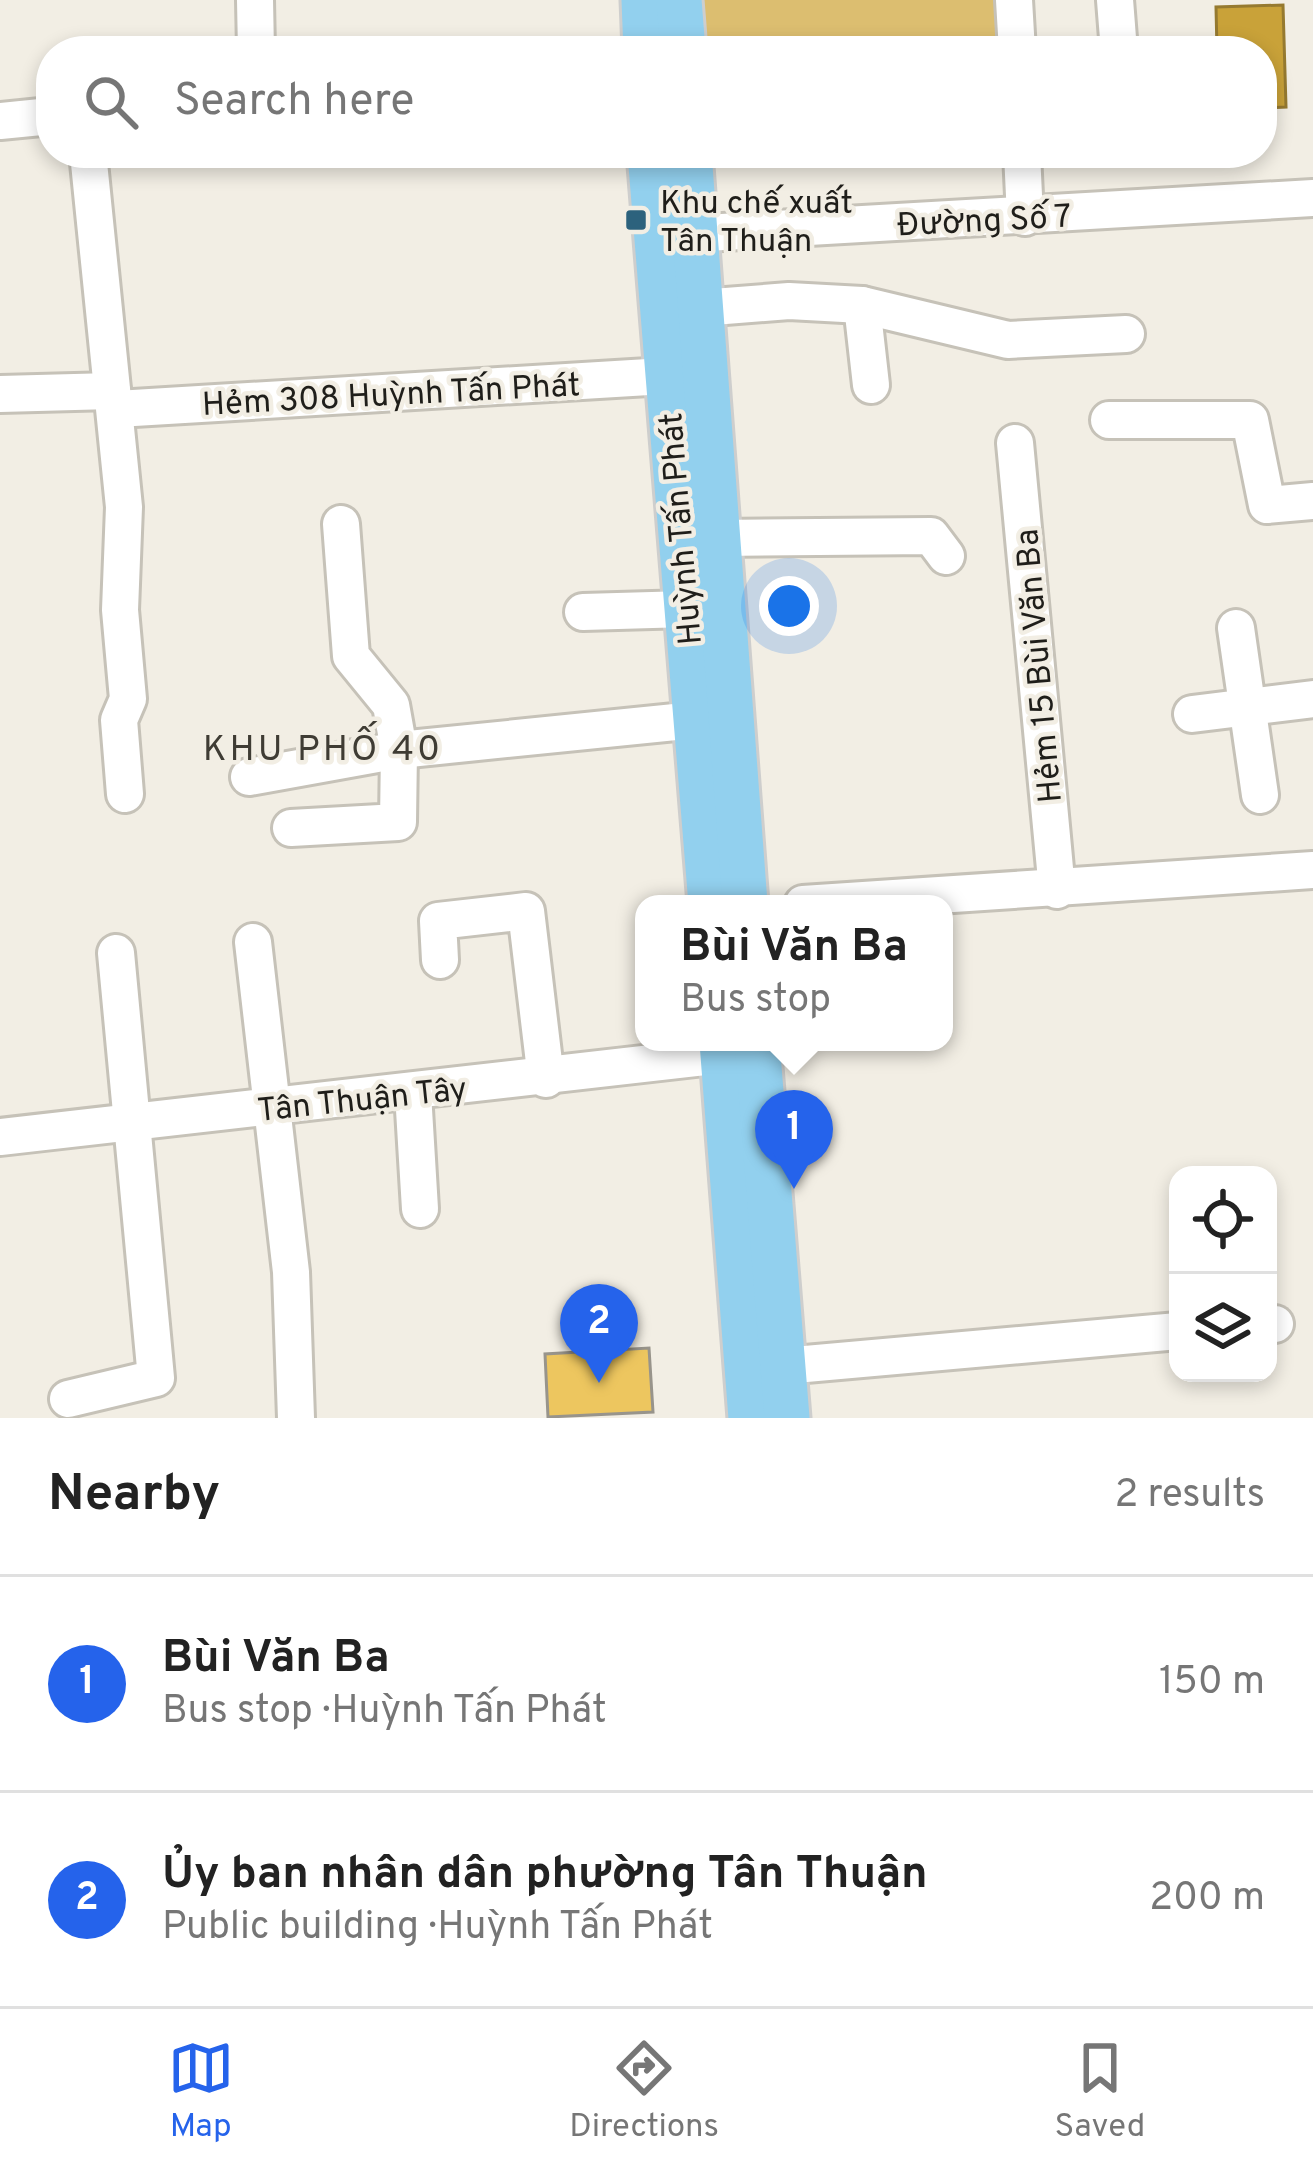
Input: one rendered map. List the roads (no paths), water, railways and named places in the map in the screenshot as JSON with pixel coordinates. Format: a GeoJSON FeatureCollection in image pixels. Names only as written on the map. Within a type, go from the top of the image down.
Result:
{"type":"FeatureCollection","features":[{"type":"Feature","properties":{"kind":"main road"},"geometry":{"type":"LineString","coordinates":[[644,0],[645,36]]}},
{"type":"Feature","properties":{"kind":"main road"},"geometry":{"type":"LineString","coordinates":[[680,0],[681,36]]}},
{"type":"Feature","properties":{"kind":"main road","name":"Huỳnh Tấn Phát"},"geometry":{"type":"LineString","coordinates":[[654,168],[700,308],[745,895]]}},
{"type":"Feature","properties":{"kind":"main road","name":"Huỳnh Tấn Phát"},"geometry":{"type":"LineString","coordinates":[[686,168],[674,234],[665,376],[710,895]]}},
{"type":"Feature","properties":{"kind":"main road"},"geometry":{"type":"LineString","coordinates":[[734,1051],[752,1418]]}},
{"type":"Feature","properties":{"kind":"main road"},"geometry":{"type":"LineString","coordinates":[[735,1051],[787,1418]]}},
{"type":"Feature","properties":{"kind":"street"},"geometry":{"type":"LineString","coordinates":[[255,0],[256,36]]}},
{"type":"Feature","properties":{"kind":"street"},"geometry":{"type":"LineString","coordinates":[[1014,0],[1016,36]]}},
{"type":"Feature","properties":{"kind":"street"},"geometry":{"type":"LineString","coordinates":[[1115,0],[1118,36]]}},
{"type":"Feature","properties":{"kind":"street"},"geometry":{"type":"LineString","coordinates":[[0,121],[36,117]]}},
{"type":"Feature","properties":{"kind":"street"},"geometry":{"type":"LineString","coordinates":[[90,168],[124,506],[120,610],[128,699],[119,721],[125,794]]}},
{"type":"Feature","properties":{"kind":"street"},"geometry":{"type":"LineString","coordinates":[[1023,168],[1025,218]]}},
{"type":"Feature","properties":{"kind":"street","name":"Đường Số 7"},"geometry":{"type":"LineString","coordinates":[[674,234],[1025,218],[1313,198]]}},
{"type":"Feature","properties":{"kind":"street"},"geometry":{"type":"LineString","coordinates":[[700,308],[789,301],[862,305],[1008,340],[1126,334]]}},
{"type":"Feature","properties":{"kind":"street"},"geometry":{"type":"LineString","coordinates":[[862,305],[871,386]]}},
{"type":"Feature","properties":{"kind":"street","name":"Hẻm 308 Huỳnh Tấn Phát"},"geometry":{"type":"LineString","coordinates":[[0,394],[114,400],[665,376]]}},
{"type":"Feature","properties":{"kind":"street"},"geometry":{"type":"LineString","coordinates":[[1109,420],[1250,420],[1267,505],[1313,501]]}},
{"type":"Feature","properties":{"kind":"street","name":"Hẻm 15 Bùi Văn Ba"},"geometry":{"type":"LineString","coordinates":[[1015,443],[1058,890]]}},
{"type":"Feature","properties":{"kind":"street"},"geometry":{"type":"LineString","coordinates":[[291,828],[398,822],[399,750],[391,705],[351,656],[341,524]]}},
{"type":"Feature","properties":{"kind":"street"},"geometry":{"type":"LineString","coordinates":[[717,538],[931,536],[946,556]]}},
{"type":"Feature","properties":{"kind":"street"},"geometry":{"type":"LineString","coordinates":[[584,612],[687,609]]}},
{"type":"Feature","properties":{"kind":"street"},"geometry":{"type":"LineString","coordinates":[[1236,628],[1260,795]]}},
{"type":"Feature","properties":{"kind":"street"},"geometry":{"type":"LineString","coordinates":[[1192,714],[1313,699]]}},
{"type":"Feature","properties":{"kind":"street"},"geometry":{"type":"LineString","coordinates":[[250,777],[399,750],[695,721]]}},
{"type":"Feature","properties":{"kind":"street"},"geometry":{"type":"LineString","coordinates":[[953,896],[1313,870]]}},
{"type":"Feature","properties":{"kind":"street"},"geometry":{"type":"LineString","coordinates":[[440,960],[438,921],[526,911],[546,1078]]}},
{"type":"Feature","properties":{"kind":"street"},"geometry":{"type":"LineString","coordinates":[[253,941],[291,1272],[296,1418]]}},
{"type":"Feature","properties":{"kind":"street"},"geometry":{"type":"LineString","coordinates":[[68,1399],[156,1378],[116,953]]}},
{"type":"Feature","properties":{"kind":"street","name":"Tân Thuận Tây"},"geometry":{"type":"LineString","coordinates":[[0,1137],[546,1078],[705,1051]]}},
{"type":"Feature","properties":{"kind":"street"},"geometry":{"type":"LineString","coordinates":[[413,1093],[420,1209]]}},
{"type":"Feature","properties":{"kind":"street"},"geometry":{"type":"LineString","coordinates":[[783,1366],[1169,1332]]}},
{"type":"Feature","properties":{"kind":"place","name":"Khu chế xuất Tân Thuận"},"geometry":{"type":"Point","coordinates":[636,220]}},
{"type":"Feature","properties":{"kind":"place","name":"Bùi Văn Ba"},"geometry":{"type":"Point","coordinates":[794,1189]}},
{"type":"Feature","properties":{"kind":"place","name":"Ủy ban nhân dân phường Tân Thuận"},"geometry":{"type":"Point","coordinates":[599,1383]}},
{"type":"Feature","properties":{"kind":"district","name":"KHU PHỐ 40"},"geometry":{"type":"Point","coordinates":[323,747]}}]}
